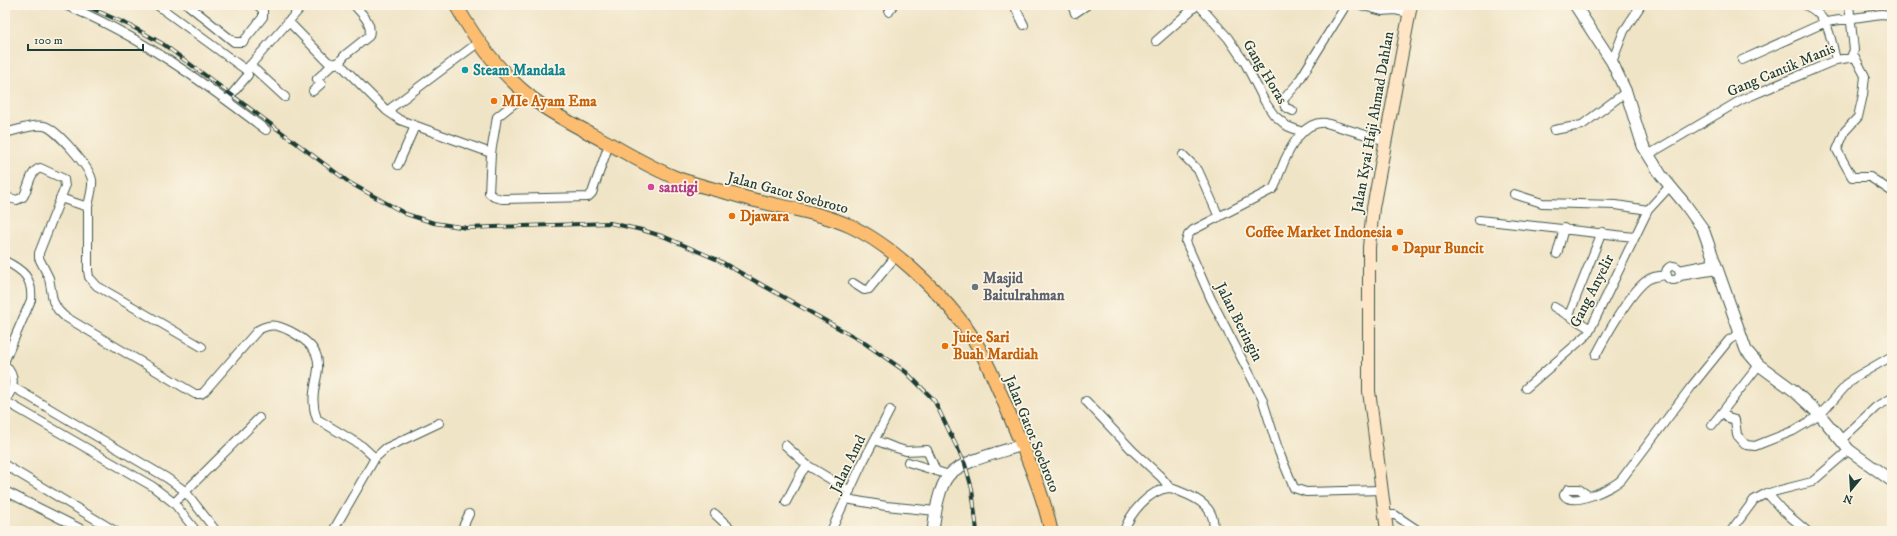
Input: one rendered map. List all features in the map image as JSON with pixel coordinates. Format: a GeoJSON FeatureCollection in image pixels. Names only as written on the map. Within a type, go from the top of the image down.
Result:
{"type":"FeatureCollection","features":[{"type":"Feature","properties":{"kind":"main road","name":"Jalan Gatot Soebroto"},"geometry":{"type":"LineString","coordinates":[[456,5],[494,63],[526,94],[545,108],[578,128],[676,178],[748,199],[800,209],[850,226],[869,236],[896,256],[953,310],[968,330],[980,350],[1022,445],[1038,486],[1051,531]]}},
{"type":"Feature","properties":{"kind":"main road","name":"Jalan Kyai Haji Ahmad Dahlan"},"geometry":{"type":"LineString","coordinates":[[1387,531],[1370,415],[1368,391],[1368,261],[1372,208],[1410,9]]}},
{"type":"Feature","properties":{"kind":"street"},"geometry":{"type":"LineString","coordinates":[[65,5],[119,30],[227,100],[266,130]]}},
{"type":"Feature","properties":{"kind":"street"},"geometry":{"type":"LineString","coordinates":[[159,5],[248,68],[285,97]]}},
{"type":"Feature","properties":{"kind":"street"},"geometry":{"type":"LineString","coordinates":[[188,5],[234,42],[239,43],[243,42],[263,17],[263,10],[257,5]]}},
{"type":"Feature","properties":{"kind":"street"},"geometry":{"type":"LineString","coordinates":[[227,100],[248,75],[248,68],[303,5]]}},
{"type":"Feature","properties":{"kind":"street"},"geometry":{"type":"LineString","coordinates":[[313,91],[321,84],[317,79],[332,64],[340,61],[345,55],[369,36],[370,28],[368,23],[354,5]]}},
{"type":"Feature","properties":{"kind":"street"},"geometry":{"type":"LineString","coordinates":[[1014,5],[1024,25]]}},
{"type":"Feature","properties":{"kind":"street"},"geometry":{"type":"LineString","coordinates":[[1072,5],[1075,13],[1087,5]]}},
{"type":"Feature","properties":{"kind":"street"},"geometry":{"type":"LineString","coordinates":[[1156,41],[1198,5]]}},
{"type":"Feature","properties":{"kind":"street","name":"Gang Horas"},"geometry":{"type":"LineString","coordinates":[[1198,5],[1228,38],[1245,62],[1265,102],[1274,115],[1287,126],[1302,132]]}},
{"type":"Feature","properties":{"kind":"street"},"geometry":{"type":"LineString","coordinates":[[1293,111],[1285,108],[1283,100],[1297,84],[1346,5]]}},
{"type":"Feature","properties":{"kind":"street"},"geometry":{"type":"LineString","coordinates":[[1360,5],[1382,12],[1391,7],[1410,9]]}},
{"type":"Feature","properties":{"kind":"street"},"geometry":{"type":"LineString","coordinates":[[1575,5],[1612,62],[1626,92],[1639,137],[1648,155],[1670,186],[1686,204],[1702,229],[1746,350],[1759,364],[1793,390],[1820,415],[1849,450],[1892,481]]}},
{"type":"Feature","properties":{"kind":"street"},"geometry":{"type":"LineString","coordinates":[[1612,62],[1624,31],[1641,5]]}},
{"type":"Feature","properties":{"kind":"street"},"geometry":{"type":"LineString","coordinates":[[1805,5],[1819,14],[1826,22],[1836,60]]}},
{"type":"Feature","properties":{"kind":"street"},"geometry":{"type":"LineString","coordinates":[[1849,5],[1854,50],[1851,57]]}},
{"type":"Feature","properties":{"kind":"street"},"geometry":{"type":"LineString","coordinates":[[1742,60],[1826,22],[1892,14]]}},
{"type":"Feature","properties":{"kind":"street"},"geometry":{"type":"LineString","coordinates":[[288,21],[332,64]]}},
{"type":"Feature","properties":{"kind":"street"},"geometry":{"type":"LineString","coordinates":[[387,111],[480,42]]}},
{"type":"Feature","properties":{"kind":"street","name":"Gang Cantik Manis"},"geometry":{"type":"LineString","coordinates":[[1648,155],[1741,100],[1836,60],[1851,57],[1857,60],[1865,73],[1863,95],[1856,120],[1844,132],[1837,150],[1852,177],[1870,177],[1891,190]]}},
{"type":"Feature","properties":{"kind":"street"},"geometry":{"type":"LineString","coordinates":[[340,61],[342,66],[387,111],[400,120],[491,153]]}},
{"type":"Feature","properties":{"kind":"street"},"geometry":{"type":"LineString","coordinates":[[1554,130],[1582,125],[1626,92]]}},
{"type":"Feature","properties":{"kind":"street"},"geometry":{"type":"LineString","coordinates":[[526,94],[497,117],[491,153],[489,193],[494,197],[502,199],[588,197],[592,193],[609,144]]}},
{"type":"Feature","properties":{"kind":"street"},"geometry":{"type":"LineString","coordinates":[[1302,132],[1318,123],[1326,123],[1386,141]]}},
{"type":"Feature","properties":{"kind":"street"},"geometry":{"type":"LineString","coordinates":[[5,133],[36,126],[43,126],[58,133],[90,174],[92,185],[88,208],[88,270],[91,281],[97,286],[202,347]]}},
{"type":"Feature","properties":{"kind":"street"},"geometry":{"type":"LineString","coordinates":[[398,165],[415,126]]}},
{"type":"Feature","properties":{"kind":"street","name":"Jalan Beringin"},"geometry":{"type":"LineString","coordinates":[[1302,132],[1286,157],[1273,189],[1202,225],[1188,235],[1186,242],[1187,248],[1262,398],[1279,452],[1294,488],[1306,492],[1382,490]]}},
{"type":"Feature","properties":{"kind":"street"},"geometry":{"type":"LineString","coordinates":[[1183,155],[1198,170],[1219,217]]}},
{"type":"Feature","properties":{"kind":"street"},"geometry":{"type":"LineString","coordinates":[[5,197],[17,200],[23,197],[33,174],[40,168],[64,180],[65,187],[39,253],[39,258],[49,278],[53,301],[58,310],[64,316],[130,357],[195,394],[201,394],[204,392],[258,330],[271,324],[279,326],[301,338],[316,351],[319,359],[313,398],[314,411],[317,419],[362,446],[375,458]]}},
{"type":"Feature","properties":{"kind":"street","name":"Gang Anyelir"},"geometry":{"type":"LineString","coordinates":[[1526,388],[1584,339],[1591,329],[1648,210],[1670,186]]}},
{"type":"Feature","properties":{"kind":"street"},"geometry":{"type":"LineString","coordinates":[[1514,194],[1542,203],[1616,205],[1648,210]]}},
{"type":"Feature","properties":{"kind":"street"},"geometry":{"type":"LineString","coordinates":[[60,198],[88,208]]}},
{"type":"Feature","properties":{"kind":"street"},"geometry":{"type":"LineString","coordinates":[[1479,220],[1602,232],[1634,237]]}},
{"type":"Feature","properties":{"kind":"street"},"geometry":{"type":"LineString","coordinates":[[1557,254],[1564,228]]}},
{"type":"Feature","properties":{"kind":"street"},"geometry":{"type":"LineString","coordinates":[[1569,315],[1602,232]]}},
{"type":"Feature","properties":{"kind":"street"},"geometry":{"type":"LineString","coordinates":[[853,283],[864,290],[869,289],[896,256]]}},
{"type":"Feature","properties":{"kind":"street"},"geometry":{"type":"LineString","coordinates":[[5,261],[16,266],[25,274],[32,291],[31,300],[5,360]]}},
{"type":"Feature","properties":{"kind":"street"},"geometry":{"type":"LineString","coordinates":[[1596,355],[1613,324],[1645,282],[1655,276],[1667,275],[1669,279],[1673,280],[1680,273],[1716,267]]}},
{"type":"Feature","properties":{"kind":"street"},"geometry":{"type":"LineString","coordinates":[[1554,307],[1591,329]]}},
{"type":"Feature","properties":{"kind":"street"},"geometry":{"type":"LineString","coordinates":[[1589,496],[1612,487],[1621,480],[1690,387],[1729,340],[1740,334]]}},
{"type":"Feature","properties":{"kind":"street"},"geometry":{"type":"LineString","coordinates":[[1724,411],[1728,418],[1734,420],[1737,435],[1746,445],[1755,446],[1793,431],[1820,415],[1852,379],[1892,356]]}},
{"type":"Feature","properties":{"kind":"street"},"geometry":{"type":"LineString","coordinates":[[1712,425],[1759,364]]}},
{"type":"Feature","properties":{"kind":"street"},"geometry":{"type":"LineString","coordinates":[[5,365],[10,370],[13,378],[13,387],[10,395],[5,401],[152,486],[174,503],[196,531]]}},
{"type":"Feature","properties":{"kind":"street"},"geometry":{"type":"LineString","coordinates":[[13,387],[153,469],[185,491],[216,531]]}},
{"type":"Feature","properties":{"kind":"street"},"geometry":{"type":"LineString","coordinates":[[1842,440],[1876,407],[1892,398]]}},
{"type":"Feature","properties":{"kind":"street"},"geometry":{"type":"LineString","coordinates":[[1086,401],[1170,488],[1194,497],[1207,507],[1213,516],[1213,531]]}},
{"type":"Feature","properties":{"kind":"street","name":"Jalan Amd"},"geometry":{"type":"LineString","coordinates":[[831,531],[890,410]]}},
{"type":"Feature","properties":{"kind":"street"},"geometry":{"type":"LineString","coordinates":[[174,503],[259,418]]}},
{"type":"Feature","properties":{"kind":"street"},"geometry":{"type":"LineString","coordinates":[[333,531],[375,458],[386,448],[439,423]]}},
{"type":"Feature","properties":{"kind":"street"},"geometry":{"type":"LineString","coordinates":[[875,440],[893,448],[906,451],[927,450],[936,471]]}},
{"type":"Feature","properties":{"kind":"street"},"geometry":{"type":"LineString","coordinates":[[785,445],[807,465],[850,491]]}},
{"type":"Feature","properties":{"kind":"street"},"geometry":{"type":"LineString","coordinates":[[933,531],[936,511],[944,484],[949,475],[965,464],[1022,445]]}},
{"type":"Feature","properties":{"kind":"street"},"geometry":{"type":"LineString","coordinates":[[1731,531],[1754,500],[1767,493],[1812,482],[1849,450]]}},
{"type":"Feature","properties":{"kind":"street"},"geometry":{"type":"LineString","coordinates":[[908,462],[949,475]]}},
{"type":"Feature","properties":{"kind":"street"},"geometry":{"type":"LineString","coordinates":[[5,465],[116,531]]}},
{"type":"Feature","properties":{"kind":"street"},"geometry":{"type":"LineString","coordinates":[[786,502],[801,473],[807,465]]}},
{"type":"Feature","properties":{"kind":"street"},"geometry":{"type":"LineString","coordinates":[[1124,531],[1132,515],[1147,498],[1170,488]]}},
{"type":"Feature","properties":{"kind":"street"},"geometry":{"type":"LineString","coordinates":[[5,491],[85,531]]}},
{"type":"Feature","properties":{"kind":"street"},"geometry":{"type":"LineString","coordinates":[[1767,493],[1781,509],[1807,531]]}},
{"type":"Feature","properties":{"kind":"street"},"geometry":{"type":"LineString","coordinates":[[846,499],[886,506],[936,511]]}},
{"type":"Feature","properties":{"kind":"street"},"geometry":{"type":"LineString","coordinates":[[461,531],[469,514]]}},
{"type":"Feature","properties":{"kind":"street"},"geometry":{"type":"LineString","coordinates":[[715,514],[733,531]]}},
{"type":"Feature","properties":{"kind":"street"},"geometry":{"type":"LineString","coordinates":[[1385,516],[1395,515],[1419,531]]}},
{"type":"Feature","properties":{"kind":"railway"},"geometry":{"type":"LineString","coordinates":[[84,5],[131,26],[163,44],[350,183],[406,214],[434,223],[467,228],[610,223],[642,230],[665,237],[718,260],[863,342],[906,372],[934,400],[965,464],[972,489],[977,531]]}},
{"type":"Feature","properties":{"kind":"place","name":"Steam Mandala"},"geometry":{"type":"Point","coordinates":[465,70]}},
{"type":"Feature","properties":{"kind":"place","name":"MIe Ayam Ema"},"geometry":{"type":"Point","coordinates":[494,101]}},
{"type":"Feature","properties":{"kind":"place","name":"santigi"},"geometry":{"type":"Point","coordinates":[651,187]}},
{"type":"Feature","properties":{"kind":"place","name":"Djawara"},"geometry":{"type":"Point","coordinates":[732,216]}},
{"type":"Feature","properties":{"kind":"place","name":"Coffee Market Indonesia"},"geometry":{"type":"Point","coordinates":[1400,232]}},
{"type":"Feature","properties":{"kind":"place","name":"Dapur Buncit"},"geometry":{"type":"Point","coordinates":[1395,248]}},
{"type":"Feature","properties":{"kind":"place","name":"Masjid Baitulrahman"},"geometry":{"type":"Point","coordinates":[975,287]}},
{"type":"Feature","properties":{"kind":"place","name":"Juice Sari Buah Mardiah"},"geometry":{"type":"Point","coordinates":[945,346]}}]}
